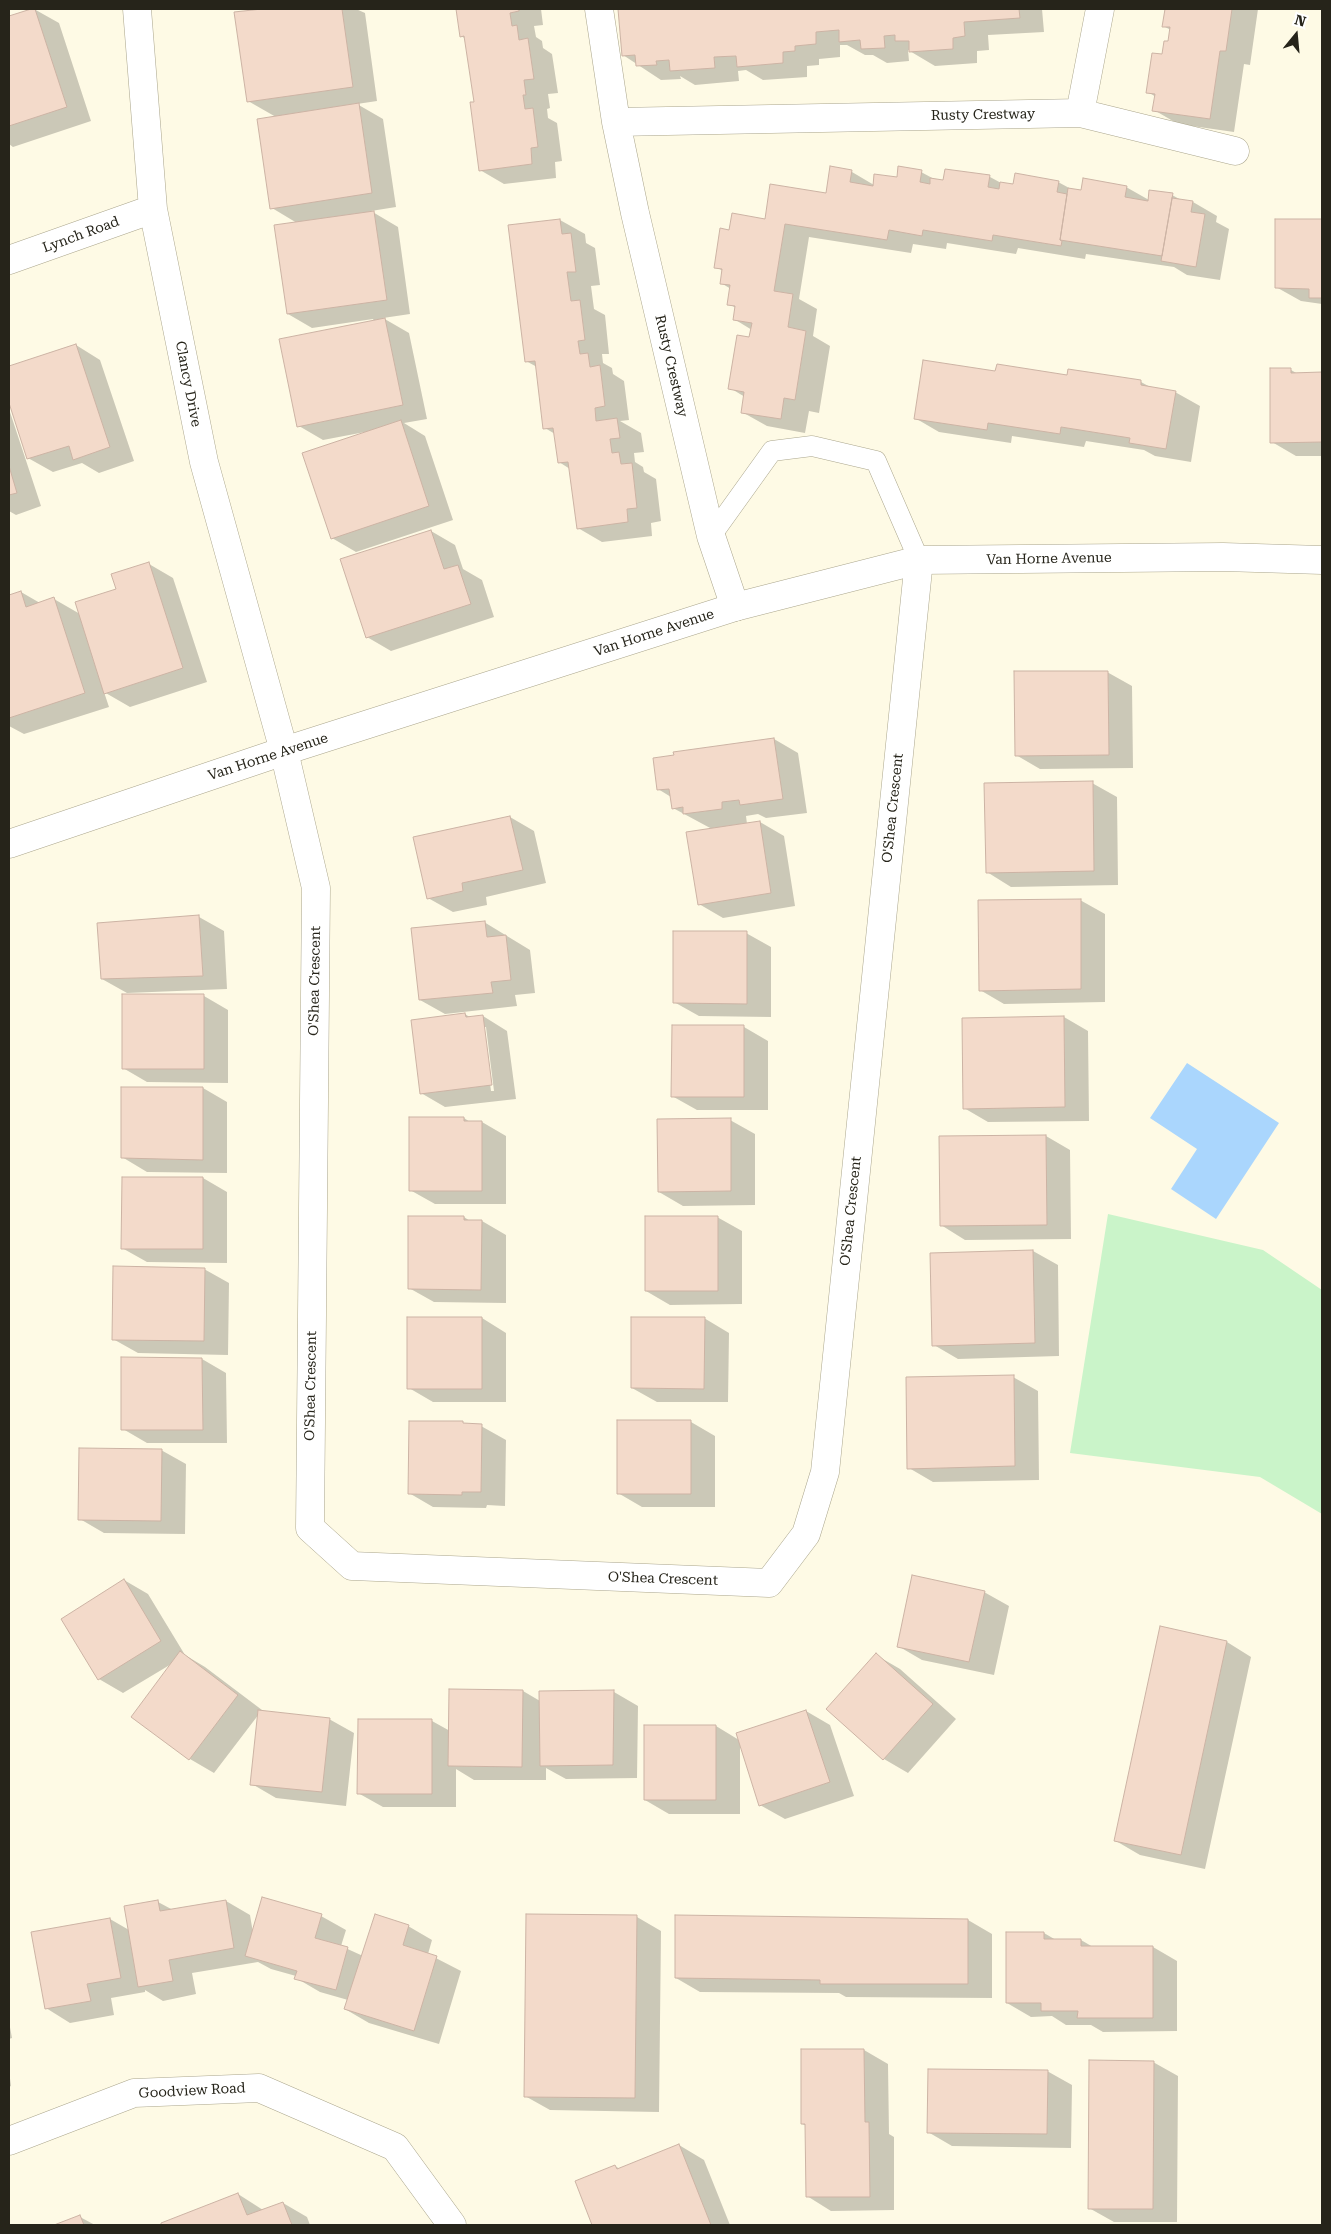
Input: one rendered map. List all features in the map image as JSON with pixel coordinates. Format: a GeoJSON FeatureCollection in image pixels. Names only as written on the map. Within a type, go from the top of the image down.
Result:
{"type":"FeatureCollection","features":[{"type":"Feature","properties":{"kind":"street","name":"Clancy Drive"},"geometry":{"type":"LineString","coordinates":[[137,9],[153,209],[204,462],[284,751]]}},
{"type":"Feature","properties":{"kind":"street","name":"Rusty Crestway"},"geometry":{"type":"LineString","coordinates":[[599,9],[616,122],[635,213],[712,536],[735,607]]}},
{"type":"Feature","properties":{"kind":"street"},"geometry":{"type":"LineString","coordinates":[[1080,113],[1100,9]]}},
{"type":"Feature","properties":{"kind":"street","name":"Rusty Crestway"},"geometry":{"type":"LineString","coordinates":[[616,122],[1080,113],[1235,151]]}},
{"type":"Feature","properties":{"kind":"street","name":"Lynch Road"},"geometry":{"type":"LineString","coordinates":[[9,260],[153,209]]}},
{"type":"Feature","properties":{"kind":"street","name":"Van Horne Avenue"},"geometry":{"type":"LineString","coordinates":[[9,844],[284,751],[735,607],[918,560],[1224,557],[1322,560]]}},
{"type":"Feature","properties":{"kind":"street","name":"O'Shea Crescent"},"geometry":{"type":"LineString","coordinates":[[284,751],[316,888],[310,1528],[352,1566],[769,1583],[806,1534],[825,1472],[918,560]]}},
{"type":"Feature","properties":{"kind":"street","name":"Goodview Road"},"geometry":{"type":"LineString","coordinates":[[9,2141],[134,2093],[259,2088],[395,2147],[452,2225]]}},
{"type":"Feature","properties":{"kind":"lane"},"geometry":{"type":"LineString","coordinates":[[712,536],[772,451],[812,446],[876,461],[918,560]]}},
{"type":"Feature","properties":{"kind":"green space"},"geometry":{"type":"Polygon","coordinates":[[[1108,1214],[1263,1250],[1322,1290],[1322,1514],[1260,1477],[1070,1453],[1108,1214]]]}},
{"type":"Feature","properties":{"kind":"water"},"geometry":{"type":"Polygon","coordinates":[[[1187,1063],[1279,1123],[1216,1219],[1171,1189],[1197,1149],[1150,1118],[1187,1063]]]}},
{"type":"Feature","properties":{"kind":"building"},"geometry":{"type":"Polygon","coordinates":[[[35,9],[67,107],[9,126],[9,16],[35,9]]]}},
{"type":"Feature","properties":{"kind":"building"},"geometry":{"type":"Polygon","coordinates":[[[262,9],[342,9],[353,87],[247,102],[234,12],[262,9]]]}},
{"type":"Feature","properties":{"kind":"building"},"geometry":{"type":"Polygon","coordinates":[[[456,9],[519,9],[519,11],[510,13],[512,26],[517,25],[519,40],[528,38],[534,79],[524,80],[526,95],[523,95],[525,109],[533,108],[538,147],[531,148],[532,164],[479,171],[470,102],[474,102],[464,36],[460,37],[456,9]]]}},
{"type":"Feature","properties":{"kind":"building"},"geometry":{"type":"Polygon","coordinates":[[[618,9],[1019,9],[1020,18],[964,22],[965,36],[953,38],[953,49],[909,52],[909,41],[895,41],[895,35],[884,36],[885,48],[861,49],[860,40],[839,42],[839,30],[816,32],[816,44],[795,46],[795,51],[783,52],[783,63],[737,67],[736,56],[714,57],[715,68],[670,71],[669,60],[656,61],[657,65],[636,66],[635,55],[622,56],[618,9]]]}},
{"type":"Feature","properties":{"kind":"building"},"geometry":{"type":"Polygon","coordinates":[[[1165,9],[1232,9],[1226,51],[1220,51],[1210,119],[1152,111],[1155,94],[1146,93],[1152,53],[1162,54],[1164,41],[1168,41],[1170,27],[1162,27],[1165,9]]]}},
{"type":"Feature","properties":{"kind":"building"},"geometry":{"type":"Polygon","coordinates":[[[359,103],[372,193],[270,209],[257,119],[359,103]]]}},
{"type":"Feature","properties":{"kind":"building"},"geometry":{"type":"Polygon","coordinates":[[[830,166],[852,170],[850,182],[873,186],[874,174],[897,177],[898,166],[922,170],[920,182],[930,184],[930,178],[943,180],[945,169],[990,175],[988,187],[999,189],[1000,182],[1013,184],[1015,173],[1059,181],[1057,192],[1067,194],[1060,240],[1062,241],[1061,246],[993,235],[992,241],[923,230],[922,236],[889,230],[887,240],[785,224],[774,291],[793,294],[788,327],[806,331],[795,400],[784,398],[781,419],[741,413],[744,392],[728,389],[737,335],[749,337],[752,323],[733,320],[735,306],[727,305],[730,285],[720,284],[722,269],[714,268],[720,228],[729,230],[732,213],[765,219],[770,184],[826,193],[830,166]]]}},
{"type":"Feature","properties":{"kind":"building"},"geometry":{"type":"Polygon","coordinates":[[[1083,178],[1127,186],[1125,197],[1148,201],[1149,190],[1173,193],[1162,256],[1060,240],[1068,188],[1081,190],[1083,178]]]}},
{"type":"Feature","properties":{"kind":"building"},"geometry":{"type":"Polygon","coordinates":[[[1172,198],[1193,201],[1191,212],[1205,214],[1196,267],[1161,261],[1172,198]]]}},
{"type":"Feature","properties":{"kind":"building"},"geometry":{"type":"Polygon","coordinates":[[[374,211],[387,300],[287,314],[274,225],[374,211]]]}},
{"type":"Feature","properties":{"kind":"building"},"geometry":{"type":"Polygon","coordinates":[[[560,219],[562,234],[571,233],[576,272],[567,272],[571,301],[580,300],[585,340],[578,341],[580,354],[588,353],[590,367],[600,365],[605,406],[595,408],[596,421],[617,418],[620,438],[610,439],[612,453],[619,452],[621,464],[632,463],[637,508],[627,509],[628,522],[577,529],[568,462],[558,463],[553,428],[543,429],[535,361],[525,362],[508,225],[560,219]]]}},
{"type":"Feature","properties":{"kind":"building"},"geometry":{"type":"Polygon","coordinates":[[[1275,219],[1322,219],[1322,298],[1309,298],[1309,289],[1275,288],[1275,219]]]}},
{"type":"Feature","properties":{"kind":"building"},"geometry":{"type":"Polygon","coordinates":[[[385,318],[403,405],[297,427],[279,339],[385,318]]]}},
{"type":"Feature","properties":{"kind":"building"},"geometry":{"type":"Polygon","coordinates":[[[76,344],[110,447],[73,460],[69,446],[27,459],[9,403],[9,366],[76,344]]]}},
{"type":"Feature","properties":{"kind":"building"},"geometry":{"type":"Polygon","coordinates":[[[923,360],[995,371],[997,364],[1067,375],[1068,369],[1141,380],[1141,385],[1176,391],[1166,449],[1129,443],[1130,438],[1061,427],[1060,434],[988,423],[987,430],[914,419],[923,360]]]}},
{"type":"Feature","properties":{"kind":"building"},"geometry":{"type":"Polygon","coordinates":[[[1270,368],[1291,368],[1291,373],[1322,372],[1322,442],[1270,443],[1270,368]]]}},
{"type":"Feature","properties":{"kind":"building"},"geometry":{"type":"Polygon","coordinates":[[[401,420],[429,506],[331,539],[302,453],[401,420]]]}},
{"type":"Feature","properties":{"kind":"building"},"geometry":{"type":"Polygon","coordinates":[[[9,466],[17,493],[9,495],[9,466]]]}},
{"type":"Feature","properties":{"kind":"building"},"geometry":{"type":"Polygon","coordinates":[[[431,530],[444,569],[458,565],[471,604],[366,638],[340,559],[431,530]]]}},
{"type":"Feature","properties":{"kind":"building"},"geometry":{"type":"Polygon","coordinates":[[[149,562],[183,668],[104,694],[75,602],[116,589],[111,574],[149,562]]]}},
{"type":"Feature","properties":{"kind":"building"},"geometry":{"type":"Polygon","coordinates":[[[21,591],[26,607],[54,597],[85,693],[9,718],[9,595],[21,591]]]}},
{"type":"Feature","properties":{"kind":"building"},"geometry":{"type":"Polygon","coordinates":[[[1014,671],[1108,671],[1109,755],[1015,756],[1014,671]]]}},
{"type":"Feature","properties":{"kind":"building"},"geometry":{"type":"Polygon","coordinates":[[[774,738],[783,799],[740,805],[739,800],[722,802],[722,809],[683,814],[683,807],[672,809],[669,789],[657,790],[653,758],[674,755],[673,752],[774,738]]]}},
{"type":"Feature","properties":{"kind":"building"},"geometry":{"type":"Polygon","coordinates":[[[1093,781],[1094,871],[986,873],[984,783],[1093,781]]]}},
{"type":"Feature","properties":{"kind":"building"},"geometry":{"type":"Polygon","coordinates":[[[510,816],[523,870],[462,883],[463,891],[427,899],[413,837],[510,816]]]}},
{"type":"Feature","properties":{"kind":"building"},"geometry":{"type":"Polygon","coordinates":[[[760,821],[771,893],[698,905],[686,832],[760,821]]]}},
{"type":"Feature","properties":{"kind":"building"},"geometry":{"type":"Polygon","coordinates":[[[1081,899],[1081,989],[979,991],[978,900],[1081,899]]]}},
{"type":"Feature","properties":{"kind":"building"},"geometry":{"type":"Polygon","coordinates":[[[199,915],[203,976],[101,979],[97,923],[199,915]]]}},
{"type":"Feature","properties":{"kind":"building"},"geometry":{"type":"Polygon","coordinates":[[[485,921],[487,937],[506,935],[511,980],[491,982],[493,993],[419,1000],[411,928],[485,921]]]}},
{"type":"Feature","properties":{"kind":"building"},"geometry":{"type":"Polygon","coordinates":[[[673,931],[747,931],[747,1004],[673,1003],[673,931]]]}},
{"type":"Feature","properties":{"kind":"building"},"geometry":{"type":"Polygon","coordinates":[[[122,994],[204,994],[204,1069],[122,1069],[122,994]]]}},
{"type":"Feature","properties":{"kind":"building"},"geometry":{"type":"Polygon","coordinates":[[[465,1013],[466,1017],[483,1015],[492,1085],[420,1094],[411,1020],[465,1013]]]}},
{"type":"Feature","properties":{"kind":"building"},"geometry":{"type":"Polygon","coordinates":[[[1064,1016],[1065,1107],[963,1109],[962,1018],[1064,1016]]]}},
{"type":"Feature","properties":{"kind":"building"},"geometry":{"type":"Polygon","coordinates":[[[672,1025],[744,1025],[744,1097],[671,1097],[672,1025]]]}},
{"type":"Feature","properties":{"kind":"building"},"geometry":{"type":"Polygon","coordinates":[[[121,1087],[203,1087],[203,1160],[121,1158],[121,1087]]]}},
{"type":"Feature","properties":{"kind":"building"},"geometry":{"type":"Polygon","coordinates":[[[409,1117],[464,1117],[464,1121],[482,1121],[482,1191],[409,1191],[409,1117]]]}},
{"type":"Feature","properties":{"kind":"building"},"geometry":{"type":"Polygon","coordinates":[[[731,1118],[731,1191],[658,1192],[657,1119],[731,1118]]]}},
{"type":"Feature","properties":{"kind":"building"},"geometry":{"type":"Polygon","coordinates":[[[1046,1135],[1047,1225],[940,1226],[939,1136],[1046,1135]]]}},
{"type":"Feature","properties":{"kind":"building"},"geometry":{"type":"Polygon","coordinates":[[[122,1177],[203,1177],[203,1249],[121,1249],[122,1177]]]}},
{"type":"Feature","properties":{"kind":"building"},"geometry":{"type":"Polygon","coordinates":[[[408,1216],[464,1216],[464,1220],[482,1220],[481,1290],[408,1289],[408,1216]]]}},
{"type":"Feature","properties":{"kind":"building"},"geometry":{"type":"Polygon","coordinates":[[[645,1216],[718,1216],[718,1291],[645,1291],[645,1216]]]}},
{"type":"Feature","properties":{"kind":"building"},"geometry":{"type":"Polygon","coordinates":[[[1033,1250],[1035,1343],[932,1346],[930,1253],[1033,1250]]]}},
{"type":"Feature","properties":{"kind":"building"},"geometry":{"type":"Polygon","coordinates":[[[113,1266],[205,1268],[204,1341],[112,1340],[113,1266]]]}},
{"type":"Feature","properties":{"kind":"building"},"geometry":{"type":"Polygon","coordinates":[[[407,1317],[482,1317],[482,1389],[407,1389],[407,1317]]]}},
{"type":"Feature","properties":{"kind":"building"},"geometry":{"type":"Polygon","coordinates":[[[631,1317],[705,1317],[704,1389],[631,1388],[631,1317]]]}},
{"type":"Feature","properties":{"kind":"building"},"geometry":{"type":"Polygon","coordinates":[[[121,1357],[202,1358],[203,1430],[121,1430],[121,1357]]]}},
{"type":"Feature","properties":{"kind":"building"},"geometry":{"type":"Polygon","coordinates":[[[1014,1375],[1015,1466],[907,1469],[906,1377],[1014,1375]]]}},
{"type":"Feature","properties":{"kind":"building"},"geometry":{"type":"Polygon","coordinates":[[[617,1420],[691,1420],[691,1494],[617,1494],[617,1420]]]}},
{"type":"Feature","properties":{"kind":"building"},"geometry":{"type":"Polygon","coordinates":[[[409,1421],[463,1421],[463,1423],[482,1424],[481,1492],[462,1492],[462,1495],[408,1494],[409,1421]]]}},
{"type":"Feature","properties":{"kind":"building"},"geometry":{"type":"Polygon","coordinates":[[[79,1448],[162,1449],[161,1521],[78,1520],[79,1448]]]}},
{"type":"Feature","properties":{"kind":"building"},"geometry":{"type":"Polygon","coordinates":[[[912,1575],[985,1591],[969,1662],[897,1647],[912,1575]]]}},
{"type":"Feature","properties":{"kind":"building"},"geometry":{"type":"Polygon","coordinates":[[[124,1579],[161,1641],[98,1680],[61,1619],[124,1579]]]}},
{"type":"Feature","properties":{"kind":"building"},"geometry":{"type":"Polygon","coordinates":[[[1160,1626],[1227,1641],[1181,1855],[1114,1841],[1160,1626]]]}},
{"type":"Feature","properties":{"kind":"building"},"geometry":{"type":"Polygon","coordinates":[[[180,1651],[238,1695],[189,1760],[131,1717],[180,1651]]]}},
{"type":"Feature","properties":{"kind":"building"},"geometry":{"type":"Polygon","coordinates":[[[876,1653],[933,1704],[883,1760],[826,1709],[876,1653]]]}},
{"type":"Feature","properties":{"kind":"building"},"geometry":{"type":"Polygon","coordinates":[[[449,1689],[523,1690],[522,1767],[448,1766],[449,1689]]]}},
{"type":"Feature","properties":{"kind":"building"},"geometry":{"type":"Polygon","coordinates":[[[614,1690],[613,1765],[540,1766],[539,1691],[614,1690]]]}},
{"type":"Feature","properties":{"kind":"building"},"geometry":{"type":"Polygon","coordinates":[[[258,1710],[330,1718],[322,1792],[250,1785],[258,1710]]]}},
{"type":"Feature","properties":{"kind":"building"},"geometry":{"type":"Polygon","coordinates":[[[806,1710],[830,1782],[759,1806],[736,1733],[806,1710]]]}},
{"type":"Feature","properties":{"kind":"building"},"geometry":{"type":"Polygon","coordinates":[[[358,1719],[432,1719],[432,1794],[357,1794],[358,1719]]]}},
{"type":"Feature","properties":{"kind":"building"},"geometry":{"type":"Polygon","coordinates":[[[644,1725],[716,1725],[716,1800],[644,1800],[644,1725]]]}},
{"type":"Feature","properties":{"kind":"building"},"geometry":{"type":"Polygon","coordinates":[[[262,1897],[322,1914],[315,1938],[348,1947],[336,1990],[294,1979],[297,1971],[245,1956],[262,1897]]]}},
{"type":"Feature","properties":{"kind":"building"},"geometry":{"type":"Polygon","coordinates":[[[158,1900],[160,1911],[226,1900],[234,1948],[169,1960],[173,1981],[138,1987],[124,1906],[158,1900]]]}},
{"type":"Feature","properties":{"kind":"building"},"geometry":{"type":"Polygon","coordinates":[[[375,1914],[409,1925],[403,1945],[437,1956],[414,2031],[344,2009],[375,1914]]]}},
{"type":"Feature","properties":{"kind":"building"},"geometry":{"type":"Polygon","coordinates":[[[526,1914],[637,1915],[635,2098],[524,2097],[526,1914]]]}},
{"type":"Feature","properties":{"kind":"building"},"geometry":{"type":"Polygon","coordinates":[[[675,1915],[968,1919],[968,1984],[820,1984],[820,1980],[675,1978],[675,1915]]]}},
{"type":"Feature","properties":{"kind":"building"},"geometry":{"type":"Polygon","coordinates":[[[110,1918],[121,1978],[87,1984],[91,2001],[45,2009],[31,1932],[110,1918]]]}},
{"type":"Feature","properties":{"kind":"building"},"geometry":{"type":"Polygon","coordinates":[[[1006,1932],[1044,1932],[1044,1939],[1081,1939],[1081,1946],[1153,1946],[1153,2018],[1077,2018],[1078,2011],[1041,2011],[1041,2003],[1006,2003],[1006,1932]]]}},
{"type":"Feature","properties":{"kind":"building"},"geometry":{"type":"Polygon","coordinates":[[[801,2049],[864,2049],[865,2122],[869,2122],[870,2197],[806,2197],[805,2124],[801,2124],[801,2049]]]}},
{"type":"Feature","properties":{"kind":"building"},"geometry":{"type":"Polygon","coordinates":[[[1089,2060],[1154,2061],[1153,2209],[1088,2209],[1089,2060]]]}},
{"type":"Feature","properties":{"kind":"building"},"geometry":{"type":"Polygon","coordinates":[[[928,2069],[1048,2070],[1047,2134],[927,2133],[928,2069]]]}},
{"type":"Feature","properties":{"kind":"building"},"geometry":{"type":"Polygon","coordinates":[[[679,2144],[711,2225],[592,2225],[575,2181],[615,2165],[617,2169],[679,2144]]]}},
{"type":"Feature","properties":{"kind":"building"},"geometry":{"type":"Polygon","coordinates":[[[238,2193],[247,2215],[283,2202],[292,2225],[161,2225],[161,2223],[238,2193]]]}},
{"type":"Feature","properties":{"kind":"building"},"geometry":{"type":"Polygon","coordinates":[[[80,2215],[84,2225],[54,2225],[80,2215]]]}}]}
